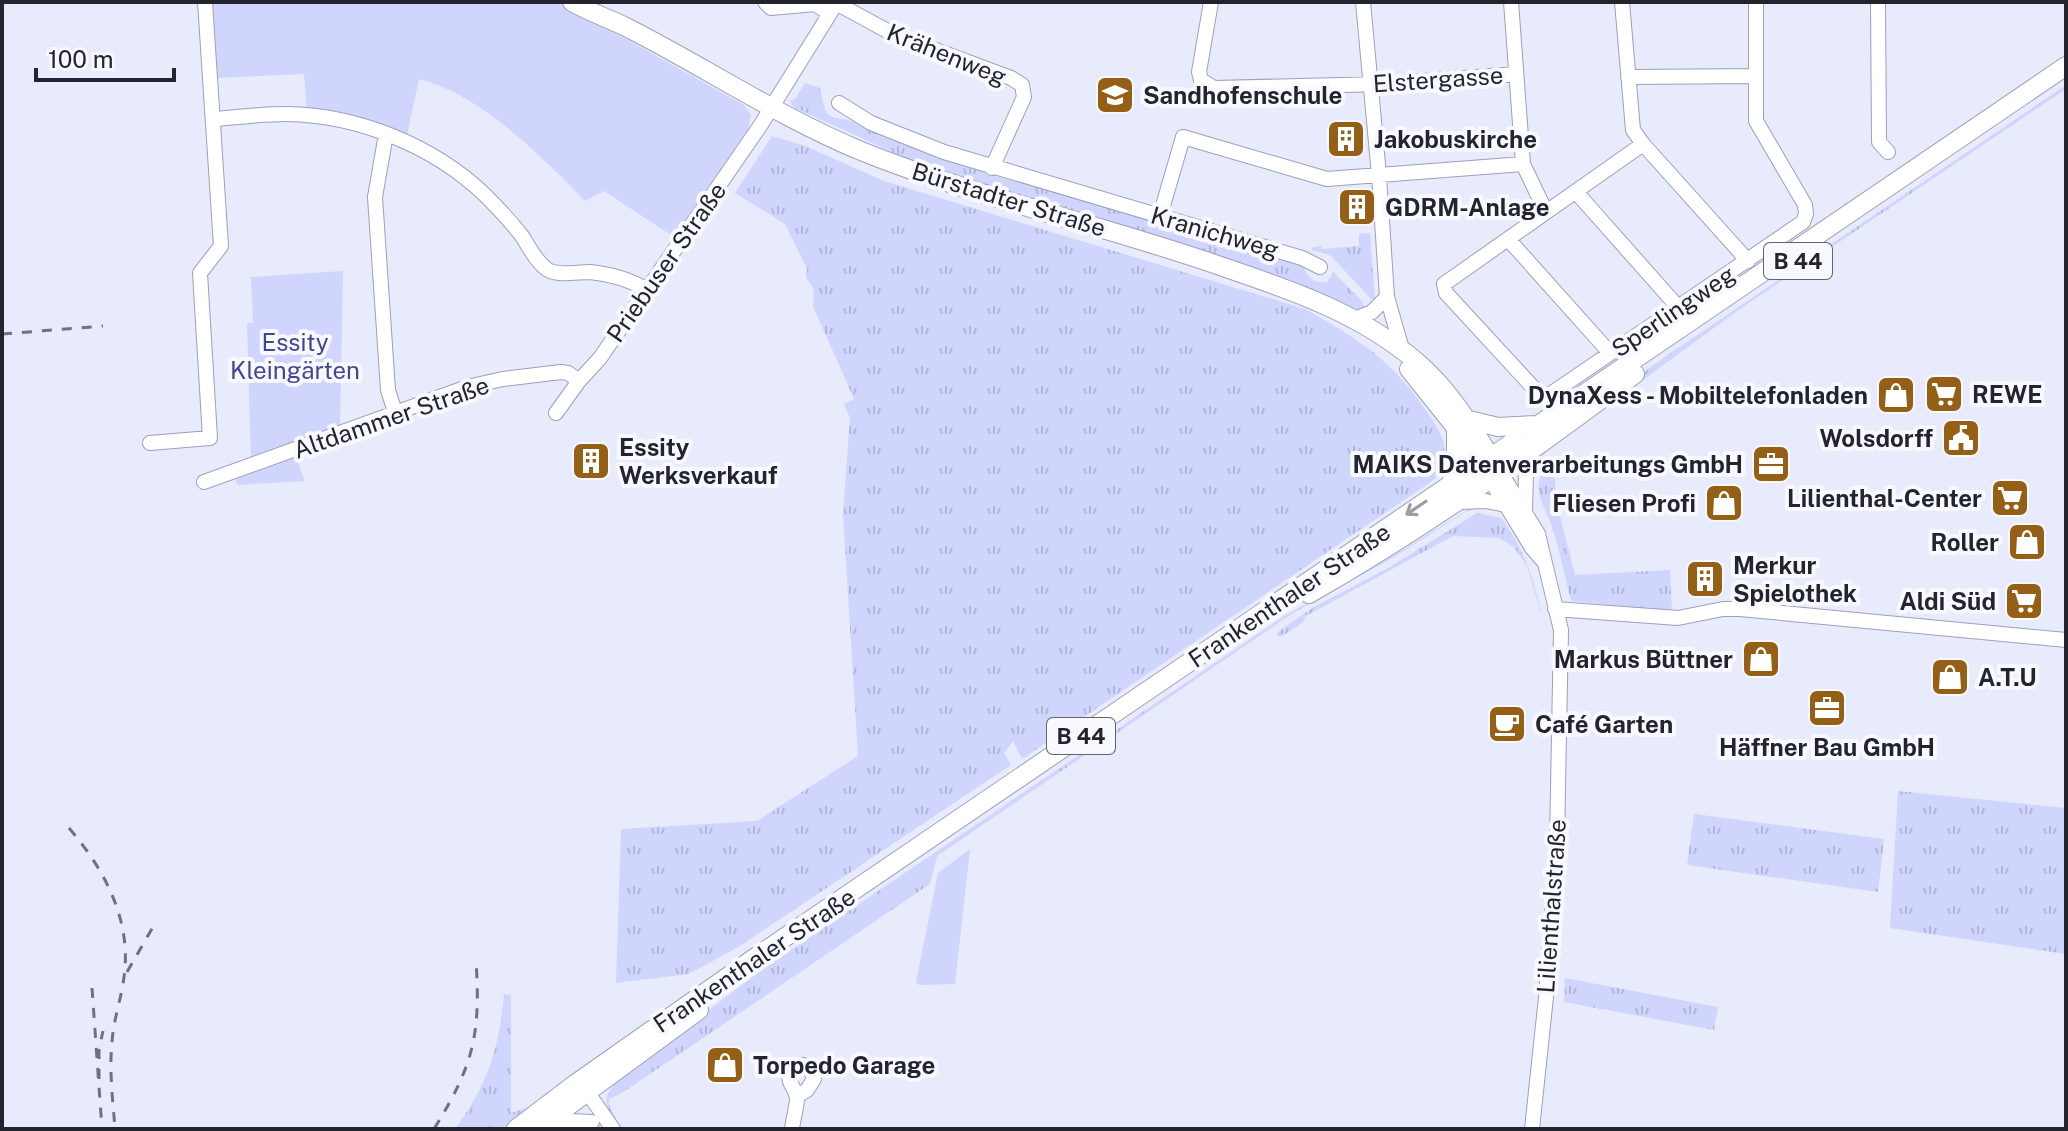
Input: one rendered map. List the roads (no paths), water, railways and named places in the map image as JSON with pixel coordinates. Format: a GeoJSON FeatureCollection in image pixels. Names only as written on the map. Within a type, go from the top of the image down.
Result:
{"type":"FeatureCollection","features":[{"type":"Feature","properties":{"kind":"main road","name":"Bürstadter Straße"},"geometry":{"type":"LineString","coordinates":[[572,2],[626,27],[772,107],[874,155],[938,178],[1182,252],[1316,299],[1402,349],[1438,383],[1491,469]]}},
{"type":"Feature","properties":{"kind":"main road","name":"Bürstadter Straße"},"geometry":{"type":"LineString","coordinates":[[596,2],[626,27]]}},
{"type":"Feature","properties":{"kind":"main road","name":"Frankenthaler Straße"},"geometry":{"type":"LineString","coordinates":[[1491,469],[1539,425],[2066,66]]}},
{"type":"Feature","properties":{"kind":"main road","name":"Frankenthaler Straße"},"geometry":{"type":"LineString","coordinates":[[544,1124],[580,1092],[750,961],[1454,493],[1491,469],[1533,450],[1678,343],[2066,77]]}},
{"type":"Feature","properties":{"kind":"main road"},"geometry":{"type":"LineString","coordinates":[[1454,493],[1462,424],[1498,427],[1539,425]]}},
{"type":"Feature","properties":{"kind":"main road","name":"Frankenthaler Straße"},"geometry":{"type":"LineString","coordinates":[[516,1129],[580,1092]]}},
{"type":"Feature","properties":{"kind":"street"},"geometry":{"type":"LineString","coordinates":[[150,443],[210,438],[200,273],[221,246],[205,2]]}},
{"type":"Feature","properties":{"kind":"street"},"geometry":{"type":"LineString","coordinates":[[765,2],[771,8],[815,4],[834,6]]}},
{"type":"Feature","properties":{"kind":"street","name":"Elstergasse"},"geometry":{"type":"LineString","coordinates":[[1211,2],[1199,72],[1206,86],[1214,88],[1371,84],[1516,74]]}},
{"type":"Feature","properties":{"kind":"street"},"geometry":{"type":"LineString","coordinates":[[1363,2],[1387,297],[1402,349]]}},
{"type":"Feature","properties":{"kind":"street"},"geometry":{"type":"LineString","coordinates":[[1511,2],[1523,164],[1546,212]]}},
{"type":"Feature","properties":{"kind":"street"},"geometry":{"type":"LineString","coordinates":[[1622,2],[1633,130],[1748,261]]}},
{"type":"Feature","properties":{"kind":"street"},"geometry":{"type":"LineString","coordinates":[[1628,77],[1756,76],[1756,2]]}},
{"type":"Feature","properties":{"kind":"street"},"geometry":{"type":"LineString","coordinates":[[1878,2],[1879,142],[1888,152]]}},
{"type":"Feature","properties":{"kind":"street","name":"Priebuser Straße"},"geometry":{"type":"LineString","coordinates":[[556,413],[600,358],[772,107],[834,6]]}},
{"type":"Feature","properties":{"kind":"street","name":"Krähenweg"},"geometry":{"type":"LineString","coordinates":[[834,6],[893,34],[1011,78],[1022,85],[1024,97],[992,168]]}},
{"type":"Feature","properties":{"kind":"street","name":"Sperlingweg"},"geometry":{"type":"LineString","coordinates":[[1508,239],[1444,284],[1446,293],[1540,395],[1549,395],[1803,222],[1805,205],[1756,121],[1756,76]]}},
{"type":"Feature","properties":{"kind":"street","name":"Kranichweg"},"geometry":{"type":"LineString","coordinates":[[839,103],[871,123],[992,168],[1302,258],[1320,267]]}},
{"type":"Feature","properties":{"kind":"street"},"geometry":{"type":"LineString","coordinates":[[214,119],[288,114],[315,116],[386,134],[419,148],[451,167],[483,193],[515,227],[544,268],[552,272],[600,273],[630,279],[647,290]]}},
{"type":"Feature","properties":{"kind":"street"},"geometry":{"type":"LineString","coordinates":[[386,134],[375,197],[388,390],[395,412]]}},
{"type":"Feature","properties":{"kind":"street"},"geometry":{"type":"LineString","coordinates":[[1160,216],[1183,137],[1327,179],[1523,164]]}},
{"type":"Feature","properties":{"kind":"street"},"geometry":{"type":"LineString","coordinates":[[1610,353],[1508,239],[1643,144]]}},
{"type":"Feature","properties":{"kind":"street"},"geometry":{"type":"LineString","coordinates":[[1576,192],[1678,307]]}},
{"type":"Feature","properties":{"kind":"street"},"geometry":{"type":"LineString","coordinates":[[1355,319],[1372,312],[1387,297]]}},
{"type":"Feature","properties":{"kind":"street"},"geometry":{"type":"LineString","coordinates":[[1377,333],[1387,297]]}},
{"type":"Feature","properties":{"kind":"street","name":"Altdammer Straße"},"geometry":{"type":"LineString","coordinates":[[204,482],[467,387],[561,372],[579,381]]}},
{"type":"Feature","properties":{"kind":"street"},"geometry":{"type":"LineString","coordinates":[[1525,511],[1526,473],[1533,450]]}},
{"type":"Feature","properties":{"kind":"street","name":"Lilienthalstraße"},"geometry":{"type":"LineString","coordinates":[[1491,469],[1506,505],[1544,562]]}},
{"type":"Feature","properties":{"kind":"street","name":"Lilienthalstraße"},"geometry":{"type":"LineString","coordinates":[[1491,469],[1525,511],[1538,534],[1561,630],[1557,841],[1546,997],[1532,1129]]}},
{"type":"Feature","properties":{"kind":"street"},"geometry":{"type":"LineString","coordinates":[[1454,493],[1506,505]]}},
{"type":"Feature","properties":{"kind":"street"},"geometry":{"type":"LineString","coordinates":[[1555,609],[1678,618],[1723,609],[1740,609],[2066,640]]}},
{"type":"Feature","properties":{"kind":"street"},"geometry":{"type":"LineString","coordinates":[[544,1124],[595,1125],[580,1092]]}},
{"type":"Feature","properties":{"kind":"street"},"geometry":{"type":"LineString","coordinates":[[580,1092],[613,1129]]}},
{"type":"Feature","properties":{"kind":"street"},"geometry":{"type":"LineString","coordinates":[[792,1129],[797,1096]]}},
{"type":"Feature","properties":{"kind":"railway"},"geometry":{"type":"LineString","coordinates":[[2,334],[103,326]]}},
{"type":"Feature","properties":{"kind":"railway"},"geometry":{"type":"LineString","coordinates":[[69,828],[104,879],[120,916],[124,936],[124,977],[111,1054],[115,1129]]}},
{"type":"Feature","properties":{"kind":"railway"},"geometry":{"type":"LineString","coordinates":[[127,972],[157,920]]}},
{"type":"Feature","properties":{"kind":"railway"},"geometry":{"type":"LineString","coordinates":[[434,1129],[458,1087],[472,1049],[477,1010],[476,961]]}},
{"type":"Feature","properties":{"kind":"railway"},"geometry":{"type":"LineString","coordinates":[[92,988],[102,1129]]}},
{"type":"Feature","properties":{"kind":"railway"},"geometry":{"type":"LineString","coordinates":[[99,1079],[99,1049],[103,1031]]}},
{"type":"Feature","properties":{"kind":"place","name":"Sandhofenschule"},"geometry":{"type":"Point","coordinates":[1115,95]}},
{"type":"Feature","properties":{"kind":"place","name":"Jakobuskirche"},"geometry":{"type":"Point","coordinates":[1346,139]}},
{"type":"Feature","properties":{"kind":"place","name":"GDRM-Anlage"},"geometry":{"type":"Point","coordinates":[1357,207]}},
{"type":"Feature","properties":{"kind":"place","name":"REWE"},"geometry":{"type":"Point","coordinates":[1944,394]}},
{"type":"Feature","properties":{"kind":"place","name":"DynaXess - Mobiltelefonladen"},"geometry":{"type":"Point","coordinates":[1896,395]}},
{"type":"Feature","properties":{"kind":"place","name":"Wolsdorff"},"geometry":{"type":"Point","coordinates":[1961,438]}},
{"type":"Feature","properties":{"kind":"place","name":"Essity Werksverkauf"},"geometry":{"type":"Point","coordinates":[591,461]}},
{"type":"Feature","properties":{"kind":"place","name":"MAIKS Datenverarbeitungs GmbH"},"geometry":{"type":"Point","coordinates":[1771,464]}},
{"type":"Feature","properties":{"kind":"place","name":"Lilienthal-Center"},"geometry":{"type":"Point","coordinates":[2010,498]}},
{"type":"Feature","properties":{"kind":"place","name":"Fliesen Profi"},"geometry":{"type":"Point","coordinates":[1724,503]}},
{"type":"Feature","properties":{"kind":"place","name":"Roller"},"geometry":{"type":"Point","coordinates":[2027,542]}},
{"type":"Feature","properties":{"kind":"place","name":"Merkur Spielothek"},"geometry":{"type":"Point","coordinates":[1705,579]}},
{"type":"Feature","properties":{"kind":"place","name":"Aldi Süd"},"geometry":{"type":"Point","coordinates":[2024,601]}},
{"type":"Feature","properties":{"kind":"place","name":"Markus Büttner"},"geometry":{"type":"Point","coordinates":[1761,659]}},
{"type":"Feature","properties":{"kind":"place","name":"A.T.U"},"geometry":{"type":"Point","coordinates":[1950,677]}},
{"type":"Feature","properties":{"kind":"place","name":"Häffner Bau GmbH"},"geometry":{"type":"Point","coordinates":[1827,708]}},
{"type":"Feature","properties":{"kind":"place","name":"Café Garten"},"geometry":{"type":"Point","coordinates":[1507,724]}},
{"type":"Feature","properties":{"kind":"place","name":"Torpedo Garage"},"geometry":{"type":"Point","coordinates":[725,1065]}},
{"type":"Feature","properties":{"kind":"park label","name":"Essity Kleingärten"},"geometry":{"type":"Point","coordinates":[295,356]}}]}
